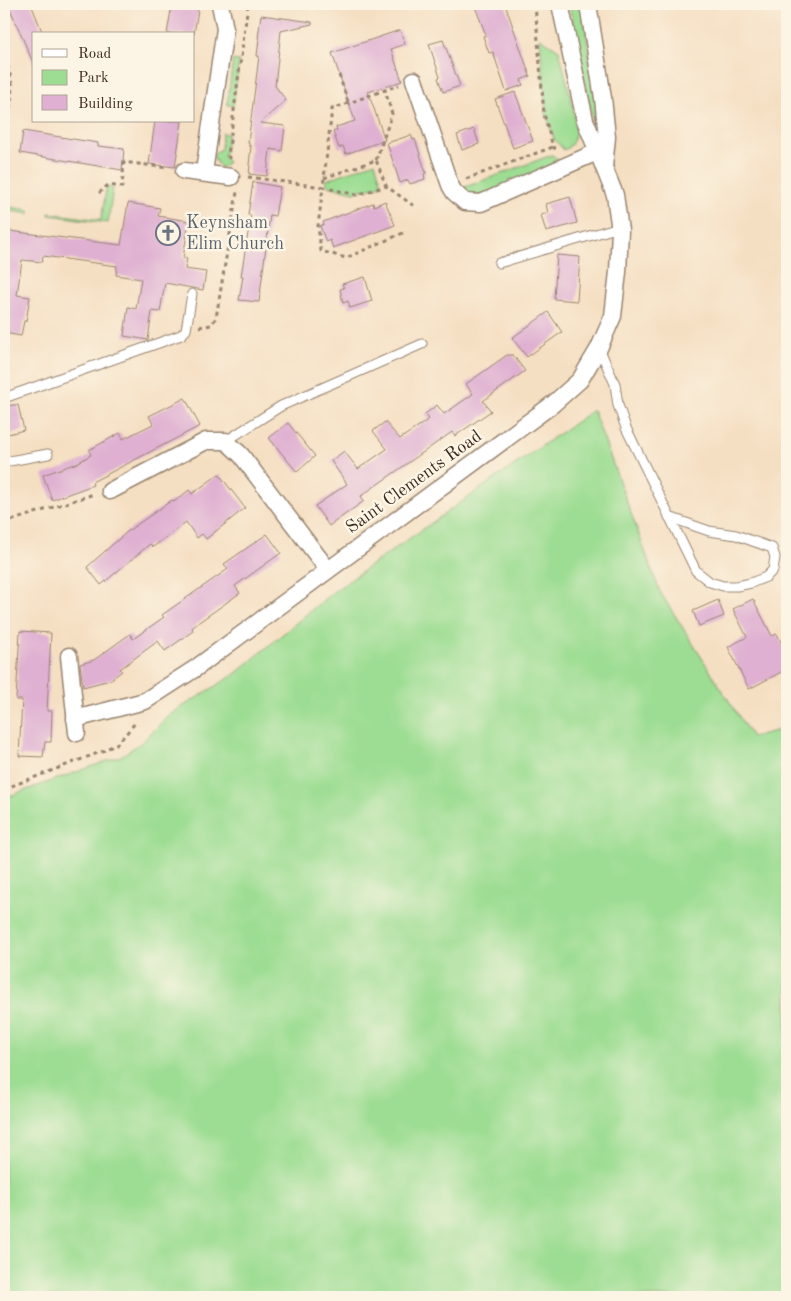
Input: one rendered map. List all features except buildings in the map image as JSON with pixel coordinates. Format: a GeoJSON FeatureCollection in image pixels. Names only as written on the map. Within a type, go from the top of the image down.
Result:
{"type":"FeatureCollection","features":[{"type":"Feature","properties":{"kind":"street"},"geometry":{"type":"LineString","coordinates":[[204,172],[225,29],[220,4]]}},
{"type":"Feature","properties":{"kind":"street","name":"Saint Clements Road"},"geometry":{"type":"LineString","coordinates":[[69,656],[76,726],[145,700],[196,668],[553,404],[580,380],[600,348],[613,316],[618,272],[619,227],[615,195],[585,120],[560,4]]}},
{"type":"Feature","properties":{"kind":"street","name":"Saint Clements Road"},"geometry":{"type":"LineString","coordinates":[[588,4],[608,137],[600,159]]}},
{"type":"Feature","properties":{"kind":"street"},"geometry":{"type":"LineString","coordinates":[[414,80],[450,185],[454,192],[465,202],[481,203],[575,162],[600,159]]}},
{"type":"Feature","properties":{"kind":"street"},"geometry":{"type":"LineString","coordinates":[[184,170],[231,177]]}},
{"type":"Feature","properties":{"kind":"street"},"geometry":{"type":"LineString","coordinates":[[110,492],[206,441],[226,441],[241,455],[328,570]]}},
{"type":"Feature","properties":{"kind":"lane"},"geometry":{"type":"LineString","coordinates":[[499,263],[619,227]]}},
{"type":"Feature","properties":{"kind":"lane"},"geometry":{"type":"LineString","coordinates":[[4,398],[181,335],[186,330],[192,294]]}},
{"type":"Feature","properties":{"kind":"lane"},"geometry":{"type":"LineString","coordinates":[[226,441],[281,406],[422,344]]}},
{"type":"Feature","properties":{"kind":"lane"},"geometry":{"type":"LineString","coordinates":[[600,348],[615,384],[618,405],[626,428],[669,517],[696,572],[710,582],[723,586],[737,586],[766,577],[773,570],[775,557],[772,548],[736,535],[708,531],[669,517]]}},
{"type":"Feature","properties":{"kind":"lane"},"geometry":{"type":"LineString","coordinates":[[4,462],[48,454]]}},
{"type":"Feature","properties":{"kind":"path"},"geometry":{"type":"LineString","coordinates":[[534,4],[544,114],[553,147],[575,162]]}},
{"type":"Feature","properties":{"kind":"path"},"geometry":{"type":"LineString","coordinates":[[4,50],[12,83],[4,148]]}},
{"type":"Feature","properties":{"kind":"path"},"geometry":{"type":"LineString","coordinates":[[339,75],[348,102]]}},
{"type":"Feature","properties":{"kind":"path"},"geometry":{"type":"LineString","coordinates":[[403,233],[346,258],[321,252],[318,226],[332,109],[414,80]]}},
{"type":"Feature","properties":{"kind":"path"},"geometry":{"type":"LineString","coordinates":[[385,90],[392,114],[376,160],[386,186],[414,206]]}},
{"type":"Feature","properties":{"kind":"path"},"geometry":{"type":"LineString","coordinates":[[450,185],[553,147]]}},
{"type":"Feature","properties":{"kind":"path"},"geometry":{"type":"LineString","coordinates":[[324,178],[376,160]]}},
{"type":"Feature","properties":{"kind":"path"},"geometry":{"type":"LineString","coordinates":[[98,193],[108,185],[122,187],[124,162],[184,170]]}},
{"type":"Feature","properties":{"kind":"path"},"geometry":{"type":"LineString","coordinates":[[231,177],[323,187],[357,195],[386,186]]}},
{"type":"Feature","properties":{"kind":"path"},"geometry":{"type":"LineString","coordinates":[[4,523],[96,494],[110,492]]}},
{"type":"Feature","properties":{"kind":"path"},"geometry":{"type":"LineString","coordinates":[[4,789],[118,743],[135,724],[145,700]]}},
{"type":"Feature","properties":{"kind":"green space"},"geometry":{"type":"Polygon","coordinates":[[[569,4],[582,4],[602,140],[594,126],[569,4]]]}},
{"type":"Feature","properties":{"kind":"green space"},"geometry":{"type":"Polygon","coordinates":[[[540,38],[559,50],[570,96],[575,121],[575,132],[572,143],[564,150],[554,139],[546,113],[540,38]]]}},
{"type":"Feature","properties":{"kind":"green space"},"geometry":{"type":"Polygon","coordinates":[[[233,60],[239,61],[233,106],[227,105],[233,60]]]}},
{"type":"Feature","properties":{"kind":"green space"},"geometry":{"type":"Polygon","coordinates":[[[9,87],[10,97],[4,139],[4,88],[9,87]]]}},
{"type":"Feature","properties":{"kind":"green space"},"geometry":{"type":"Polygon","coordinates":[[[222,133],[228,134],[224,157],[228,162],[221,168],[213,154],[221,149],[222,133]]]}},
{"type":"Feature","properties":{"kind":"green space"},"geometry":{"type":"Polygon","coordinates":[[[552,155],[560,161],[486,195],[468,196],[460,189],[552,155]]]}},
{"type":"Feature","properties":{"kind":"green space"},"geometry":{"type":"Polygon","coordinates":[[[375,162],[382,185],[354,192],[328,186],[326,180],[375,162]]]}},
{"type":"Feature","properties":{"kind":"green space"},"geometry":{"type":"Polygon","coordinates":[[[107,187],[113,188],[108,223],[49,215],[49,213],[101,220],[107,187]]]}},
{"type":"Feature","properties":{"kind":"green space"},"geometry":{"type":"Polygon","coordinates":[[[4,206],[29,210],[29,214],[4,210],[4,206]]]}},
{"type":"Feature","properties":{"kind":"green space"},"geometry":{"type":"Polygon","coordinates":[[[593,410],[660,592],[752,737],[787,728],[787,1297],[4,1297],[4,798],[121,756],[142,742],[169,715],[235,674],[333,592],[593,410]]]}},
{"type":"Feature","properties":{"kind":"place","name":"Keynsham Elim Church"},"geometry":{"type":"Point","coordinates":[168,233]}}]}
